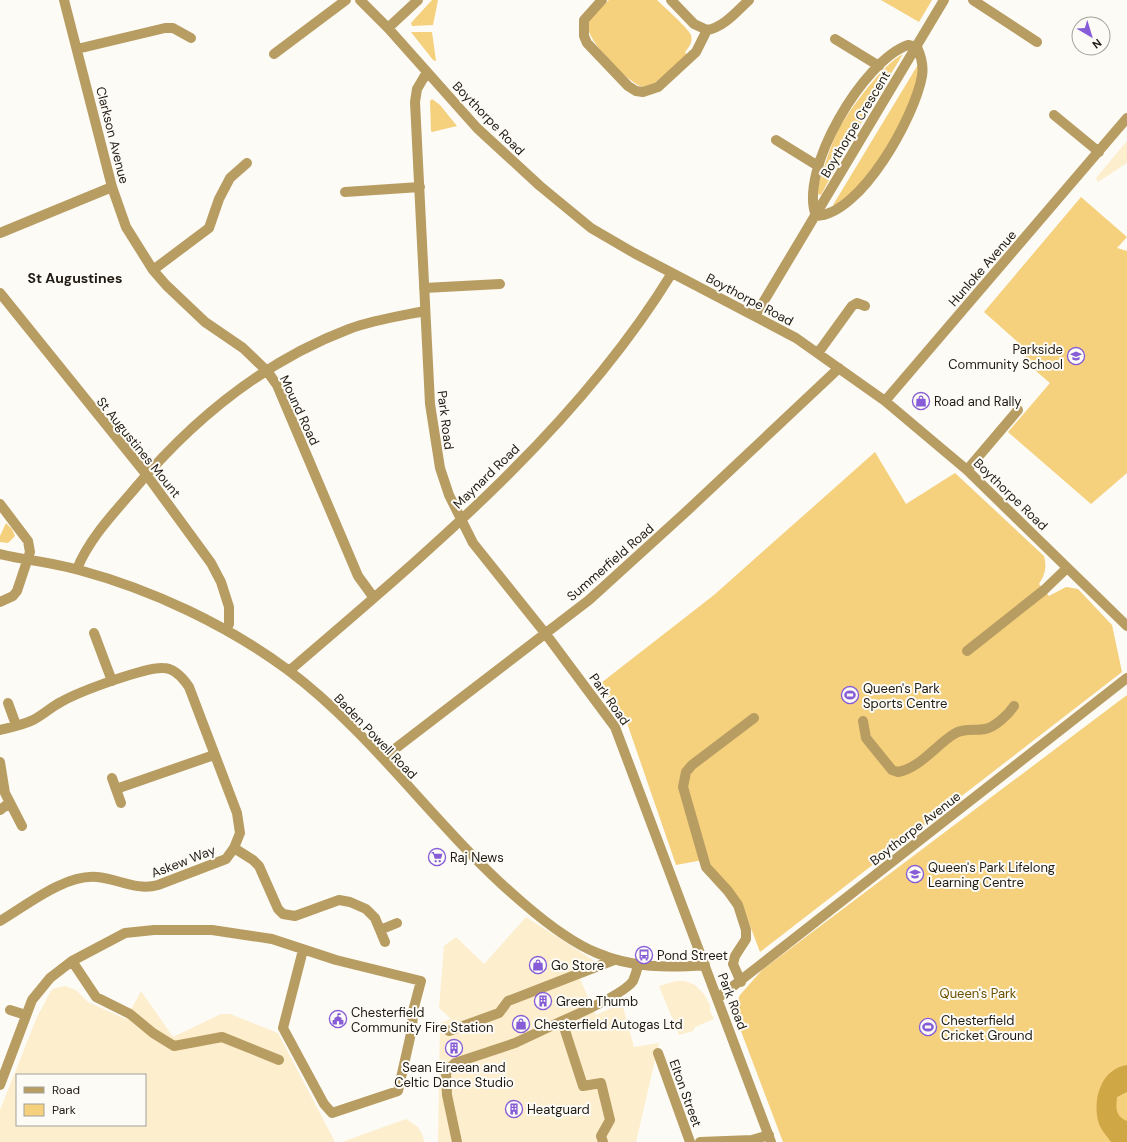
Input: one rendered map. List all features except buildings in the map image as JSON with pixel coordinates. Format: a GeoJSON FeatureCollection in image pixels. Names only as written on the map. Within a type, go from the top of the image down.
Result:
{"type":"FeatureCollection","features":[{"type":"Feature","properties":{"kind":"street","name":"Clarkson Avenue"},"geometry":{"type":"LineString","coordinates":[[64,0],[112,187],[126,227],[153,270]]}},
{"type":"Feature","properties":{"kind":"street"},"geometry":{"type":"LineString","coordinates":[[274,54],[346,0]]}},
{"type":"Feature","properties":{"kind":"street","name":"Boythorpe Road"},"geometry":{"type":"LineString","coordinates":[[360,0],[388,28],[476,128],[540,186],[591,228],[672,273],[796,338],[885,401],[967,470],[1127,626]]}},
{"type":"Feature","properties":{"kind":"street"},"geometry":{"type":"LineString","coordinates":[[388,28],[418,0]]}},
{"type":"Feature","properties":{"kind":"street"},"geometry":{"type":"LineString","coordinates":[[602,0],[584,20],[584,36],[587,43],[628,86],[636,91],[643,92],[658,87],[696,52],[707,30]]}},
{"type":"Feature","properties":{"kind":"street"},"geometry":{"type":"LineString","coordinates":[[671,0],[694,24],[707,30],[716,29],[749,0]]}},
{"type":"Feature","properties":{"kind":"street","name":"Boythorpe Crescent"},"geometry":{"type":"LineString","coordinates":[[755,316],[944,0]]}},
{"type":"Feature","properties":{"kind":"street"},"geometry":{"type":"LineString","coordinates":[[973,0],[1037,42]]}},
{"type":"Feature","properties":{"kind":"street"},"geometry":{"type":"LineString","coordinates":[[77,49],[165,28],[173,28],[191,38]]}},
{"type":"Feature","properties":{"kind":"street","name":"Boythorpe Crescent"},"geometry":{"type":"LineString","coordinates":[[835,39],[879,66]]}},
{"type":"Feature","properties":{"kind":"street","name":"Boythorpe Crescent"},"geometry":{"type":"LineString","coordinates":[[816,216],[812,200],[818,166],[828,139],[842,113],[860,88],[879,66],[899,48],[908,45],[917,47]]}},
{"type":"Feature","properties":{"kind":"street"},"geometry":{"type":"LineString","coordinates":[[816,216],[826,215],[839,208],[861,190],[882,163],[899,134],[913,105],[922,76],[922,60],[917,47]]}},
{"type":"Feature","properties":{"kind":"street","name":"Park Road"},"geometry":{"type":"LineString","coordinates":[[427,72],[418,90],[415,102],[430,404],[440,468],[449,495],[473,543],[545,633],[615,727],[770,1139]]}},
{"type":"Feature","properties":{"kind":"street"},"geometry":{"type":"LineString","coordinates":[[1054,115],[1099,152]]}},
{"type":"Feature","properties":{"kind":"street","name":"Hunloke Avenue"},"geometry":{"type":"LineString","coordinates":[[885,401],[1127,118]]}},
{"type":"Feature","properties":{"kind":"street","name":"Boythorpe Crescent"},"geometry":{"type":"LineString","coordinates":[[776,140],[818,166]]}},
{"type":"Feature","properties":{"kind":"street"},"geometry":{"type":"LineString","coordinates":[[153,270],[209,228],[219,199],[230,178],[247,163]]}},
{"type":"Feature","properties":{"kind":"street"},"geometry":{"type":"LineString","coordinates":[[0,233],[112,187]]}},
{"type":"Feature","properties":{"kind":"street"},"geometry":{"type":"LineString","coordinates":[[345,192],[420,187]]}},
{"type":"Feature","properties":{"kind":"street","name":"Mound Road"},"geometry":{"type":"LineString","coordinates":[[153,270],[166,285],[205,322],[243,348],[267,371],[277,385],[358,576],[374,598]]}},
{"type":"Feature","properties":{"kind":"street","name":"Maynard Road"},"geometry":{"type":"LineString","coordinates":[[289,671],[374,598],[511,472],[586,391],[650,309],[672,273]]}},
{"type":"Feature","properties":{"kind":"street"},"geometry":{"type":"LineString","coordinates":[[424,288],[500,284]]}},
{"type":"Feature","properties":{"kind":"street","name":"St Augustines Mount"},"geometry":{"type":"LineString","coordinates":[[0,293],[146,474],[211,563],[221,582],[229,607],[228,624],[226,630]]}},
{"type":"Feature","properties":{"kind":"street"},"geometry":{"type":"LineString","coordinates":[[818,354],[852,306],[858,304],[865,306]]}},
{"type":"Feature","properties":{"kind":"street"},"geometry":{"type":"LineString","coordinates":[[77,569],[108,519],[146,474],[188,432],[225,399],[267,371],[307,348],[349,329],[425,311]]}},
{"type":"Feature","properties":{"kind":"street","name":"Summerfield Road"},"geometry":{"type":"LineString","coordinates":[[383,758],[589,600],[688,510],[839,368]]}},
{"type":"Feature","properties":{"kind":"street"},"geometry":{"type":"LineString","coordinates":[[967,470],[1018,410]]}},
{"type":"Feature","properties":{"kind":"street"},"geometry":{"type":"LineString","coordinates":[[0,504],[28,541],[30,552],[17,591],[13,596],[0,602]]}},
{"type":"Feature","properties":{"kind":"street","name":"Baden Powell Road"},"geometry":{"type":"LineString","coordinates":[[0,554],[77,569],[117,581],[170,603],[226,630],[289,671],[344,717],[383,758],[439,822],[504,887],[556,929],[575,942],[597,954],[638,966],[663,967],[705,965]]}},
{"type":"Feature","properties":{"kind":"street"},"geometry":{"type":"LineString","coordinates":[[967,651],[1044,590],[1067,568]]}},
{"type":"Feature","properties":{"kind":"street"},"geometry":{"type":"LineString","coordinates":[[94,633],[112,681]]}},
{"type":"Feature","properties":{"kind":"street","name":"Askew Way"},"geometry":{"type":"LineString","coordinates":[[0,730],[16,726],[41,716],[69,697],[112,681],[152,668],[164,668],[175,672],[189,687],[237,813],[240,833],[234,848],[226,859],[149,888],[99,877],[73,880],[44,894],[0,921]]}},
{"type":"Feature","properties":{"kind":"street","name":"Boythorpe Avenue"},"geometry":{"type":"LineString","coordinates":[[718,998],[741,982],[1127,678]]}},
{"type":"Feature","properties":{"kind":"street"},"geometry":{"type":"LineString","coordinates":[[8,703],[16,726]]}},
{"type":"Feature","properties":{"kind":"street"},"geometry":{"type":"LineString","coordinates":[[863,720],[866,738],[892,770],[898,772],[910,768],[955,733],[986,729],[1010,712],[1014,706]]}},
{"type":"Feature","properties":{"kind":"street"},"geometry":{"type":"LineString","coordinates":[[741,982],[733,964],[735,956],[746,939],[746,930],[738,905],[728,891],[712,876],[703,860],[683,787],[684,779],[692,765],[754,718]]}},
{"type":"Feature","properties":{"kind":"street"},"geometry":{"type":"LineString","coordinates":[[116,789],[214,755]]}},
{"type":"Feature","properties":{"kind":"street"},"geometry":{"type":"LineString","coordinates":[[0,762],[5,793],[22,826]]}},
{"type":"Feature","properties":{"kind":"street"},"geometry":{"type":"LineString","coordinates":[[112,778],[121,803]]}},
{"type":"Feature","properties":{"kind":"street"},"geometry":{"type":"LineString","coordinates":[[0,810],[9,803]]}},
{"type":"Feature","properties":{"kind":"street"},"geometry":{"type":"LineString","coordinates":[[234,848],[253,860],[259,866],[278,909],[282,914],[295,916],[339,900],[350,902],[366,909],[375,918],[385,942]]}},
{"type":"Feature","properties":{"kind":"street"},"geometry":{"type":"LineString","coordinates":[[380,930],[396,923]]}},
{"type":"Feature","properties":{"kind":"street"},"geometry":{"type":"LineString","coordinates":[[0,1085],[32,1000],[50,978],[72,961],[125,933],[146,934],[212,930],[237,938],[272,939],[303,950],[421,981],[413,1011],[412,1029],[398,1091],[332,1113],[324,1104],[283,1028],[303,950]]}},
{"type":"Feature","properties":{"kind":"street"},"geometry":{"type":"LineString","coordinates":[[449,1031],[499,1013],[508,1001],[614,960]]}},
{"type":"Feature","properties":{"kind":"street"},"geometry":{"type":"LineString","coordinates":[[72,961],[96,998],[130,1014],[153,1033],[174,1046],[222,1037],[279,1060]]}},
{"type":"Feature","properties":{"kind":"street"},"geometry":{"type":"LineString","coordinates":[[457,1142],[447,1095],[446,1072],[455,1063],[515,1043],[593,1007],[597,1003],[627,987],[633,980],[638,966]]}},
{"type":"Feature","properties":{"kind":"street"},"geometry":{"type":"LineString","coordinates":[[10,1010],[26,1015]]}},
{"type":"Feature","properties":{"kind":"street"},"geometry":{"type":"LineString","coordinates":[[562,1021],[583,1086],[601,1083],[610,1120],[601,1136],[603,1142]]}},
{"type":"Feature","properties":{"kind":"street","name":"Elton Street"},"geometry":{"type":"LineString","coordinates":[[658,1053],[690,1142]]}},
{"type":"Feature","properties":{"kind":"street"},"geometry":{"type":"LineString","coordinates":[[700,1142],[770,1139]]}},
{"type":"Feature","properties":{"kind":"shaded area"},"geometry":{"type":"Polygon","coordinates":[[[1127,141],[1127,163],[1098,182],[1096,178],[1127,141]]]}},
{"type":"Feature","properties":{"kind":"shaded area"},"geometry":{"type":"Polygon","coordinates":[[[526,917],[599,964],[569,981],[580,979],[596,1015],[622,1003],[634,1047],[659,1043],[636,1142],[438,1142],[440,1023],[451,1019],[439,1008],[444,946],[456,937],[484,964],[526,917]]]}},
{"type":"Feature","properties":{"kind":"shaded area"},"geometry":{"type":"Polygon","coordinates":[[[676,981],[685,981],[695,985],[704,994],[710,1005],[710,1011],[714,1019],[695,1027],[693,1031],[679,1035],[659,986],[676,981]]]}},
{"type":"Feature","properties":{"kind":"shaded area"},"geometry":{"type":"Polygon","coordinates":[[[65,986],[76,990],[88,1002],[126,1019],[141,991],[173,1037],[221,1014],[230,1014],[278,1033],[335,1142],[0,1142],[0,1110],[37,1017],[52,989],[65,986]]]}},
{"type":"Feature","properties":{"kind":"shaded area"},"geometry":{"type":"Polygon","coordinates":[[[1127,1065],[1127,1092],[1117,1097],[1116,1105],[1120,1117],[1127,1121],[1127,1142],[1111,1142],[1099,1124],[1097,1115],[1098,1096],[1104,1079],[1118,1068],[1127,1065]]]}},
{"type":"Feature","properties":{"kind":"shaded area"},"geometry":{"type":"Polygon","coordinates":[[[406,1119],[418,1127],[423,1136],[424,1142],[342,1142],[406,1119]]]}},
{"type":"Feature","properties":{"kind":"green space"},"geometry":{"type":"Polygon","coordinates":[[[432,0],[438,0],[433,25],[412,26],[411,23],[432,0]]]}},
{"type":"Feature","properties":{"kind":"green space"},"geometry":{"type":"Polygon","coordinates":[[[609,0],[657,0],[691,35],[691,42],[685,52],[687,55],[655,83],[643,87],[628,78],[601,51],[594,41],[588,26],[591,18],[609,0]]]}},
{"type":"Feature","properties":{"kind":"green space"},"geometry":{"type":"Polygon","coordinates":[[[881,0],[932,0],[919,22],[881,0]]]}},
{"type":"Feature","properties":{"kind":"green space"},"geometry":{"type":"Polygon","coordinates":[[[411,32],[432,32],[436,61],[433,60],[411,32]]]}},
{"type":"Feature","properties":{"kind":"green space"},"geometry":{"type":"Polygon","coordinates":[[[903,54],[845,150],[821,195],[818,194],[820,179],[838,130],[850,111],[876,77],[903,54]]]}},
{"type":"Feature","properties":{"kind":"green space"},"geometry":{"type":"Polygon","coordinates":[[[919,63],[918,81],[911,104],[877,165],[841,205],[833,205],[919,63]]]}},
{"type":"Feature","properties":{"kind":"green space"},"geometry":{"type":"Polygon","coordinates":[[[432,99],[440,105],[457,126],[431,131],[430,101],[432,99]]]}},
{"type":"Feature","properties":{"kind":"green space","name":"Parkside Community School"},"geometry":{"type":"Polygon","coordinates":[[[1081,197],[1127,237],[1117,248],[1127,251],[1127,473],[1091,504],[1008,432],[1050,383],[1023,360],[1029,352],[984,312],[1081,197]]]}},
{"type":"Feature","properties":{"kind":"green space","name":"Queen's Park Sports Centre"},"geometry":{"type":"Polygon","coordinates":[[[875,452],[906,504],[955,473],[1044,556],[1045,571],[1039,584],[1049,596],[1066,587],[1078,589],[1112,625],[1122,672],[760,952],[741,902],[703,860],[676,865],[626,720],[614,707],[601,683],[714,595],[875,452]]]}},
{"type":"Feature","properties":{"kind":"green space"},"geometry":{"type":"Polygon","coordinates":[[[6,523],[12,529],[15,536],[8,543],[0,542],[0,536],[6,523]]]}},
{"type":"Feature","properties":{"kind":"green space","name":"Queen's Park"},"geometry":{"type":"Polygon","coordinates":[[[1127,695],[1127,1142],[783,1142],[736,1018],[736,1004],[740,995],[762,970],[1127,695]]]}},
{"type":"Feature","properties":{"kind":"place","name":"Parkside Community School"},"geometry":{"type":"Point","coordinates":[1076,356]}},
{"type":"Feature","properties":{"kind":"place","name":"Road and Rally"},"geometry":{"type":"Point","coordinates":[921,401]}},
{"type":"Feature","properties":{"kind":"place","name":"Queen's Park Sports Centre"},"geometry":{"type":"Point","coordinates":[850,695]}},
{"type":"Feature","properties":{"kind":"place","name":"Raj News"},"geometry":{"type":"Point","coordinates":[437,857]}},
{"type":"Feature","properties":{"kind":"place","name":"Queen's Park Lifelong Learning Centre"},"geometry":{"type":"Point","coordinates":[915,874]}},
{"type":"Feature","properties":{"kind":"place","name":"Pond Street"},"geometry":{"type":"Point","coordinates":[644,955]}},
{"type":"Feature","properties":{"kind":"place","name":"Go Store"},"geometry":{"type":"Point","coordinates":[538,965]}},
{"type":"Feature","properties":{"kind":"place","name":"Green Thumb"},"geometry":{"type":"Point","coordinates":[543,1001]}},
{"type":"Feature","properties":{"kind":"place","name":"Chesterfield Community Fire Station"},"geometry":{"type":"Point","coordinates":[338,1019]}},
{"type":"Feature","properties":{"kind":"place","name":"Chesterfield Autogas Ltd"},"geometry":{"type":"Point","coordinates":[521,1024]}},
{"type":"Feature","properties":{"kind":"place","name":"Chesterfield Cricket Ground"},"geometry":{"type":"Point","coordinates":[928,1027]}},
{"type":"Feature","properties":{"kind":"place","name":"Sean Eireean and Celtic Dance Studio"},"geometry":{"type":"Point","coordinates":[454,1048]}},
{"type":"Feature","properties":{"kind":"place","name":"Heatguard"},"geometry":{"type":"Point","coordinates":[514,1109]}},
{"type":"Feature","properties":{"kind":"district","name":"St Augustines"},"geometry":{"type":"Point","coordinates":[75,278]}}]}
